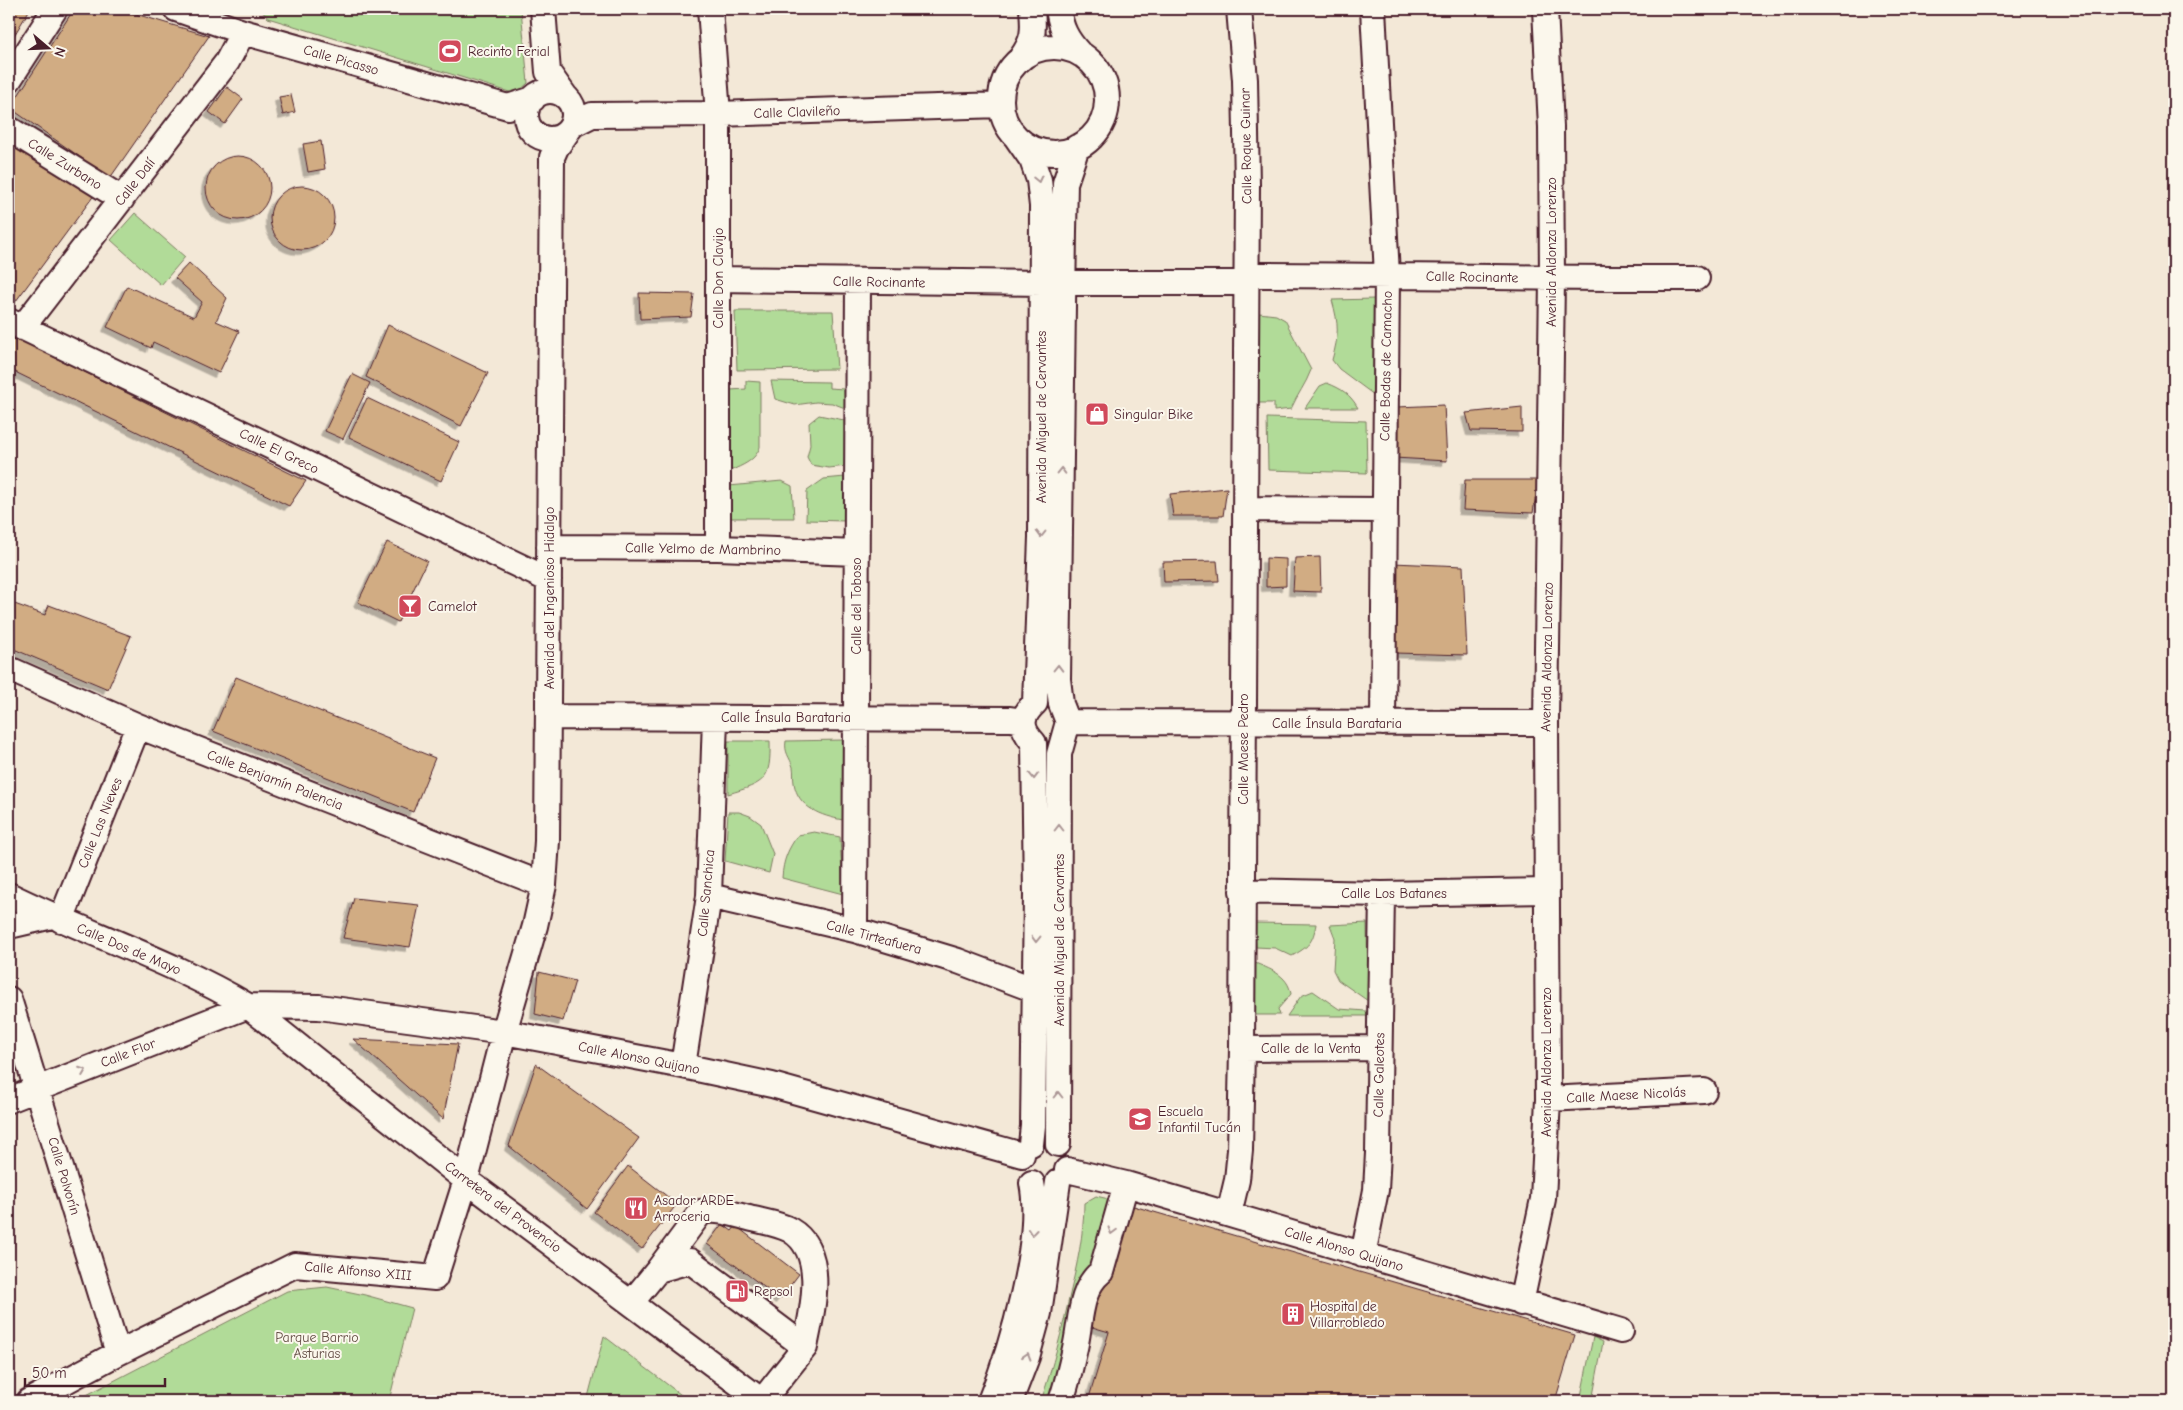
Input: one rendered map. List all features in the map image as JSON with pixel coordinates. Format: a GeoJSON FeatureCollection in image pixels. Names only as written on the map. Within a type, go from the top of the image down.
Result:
{"type":"FeatureCollection","features":[{"type":"Feature","properties":{"kind":"street"},"geometry":{"type":"LineString","coordinates":[[9,80],[54,9]]}},
{"type":"Feature","properties":{"kind":"street","name":"Calle Picasso"},"geometry":{"type":"LineString","coordinates":[[176,9],[243,32],[508,107],[534,131]]}},
{"type":"Feature","properties":{"kind":"street"},"geometry":{"type":"LineString","coordinates":[[542,9],[548,72],[574,114]]}},
{"type":"Feature","properties":{"kind":"street","name":"Calle Don Clavijo"},"geometry":{"type":"LineString","coordinates":[[710,9],[718,114],[718,548]]}},
{"type":"Feature","properties":{"kind":"street"},"geometry":{"type":"LineString","coordinates":[[1032,9],[1034,28],[1031,44],[1011,69],[1004,84],[1001,105],[1005,121],[1016,137],[1031,148],[1045,152],[1066,152],[1078,147],[1092,137],[1101,124],[1107,101],[1103,80],[1094,66],[1070,43],[1062,29],[1058,9]]}},
{"type":"Feature","properties":{"kind":"street","name":"Calle Roque Guinar"},"geometry":{"type":"LineString","coordinates":[[1239,9],[1245,80],[1247,279]]}},
{"type":"Feature","properties":{"kind":"street","name":"Calle Bodas de Camacho"},"geometry":{"type":"LineString","coordinates":[[1373,9],[1387,275],[1383,723]]}},
{"type":"Feature","properties":{"kind":"street","name":"Avenida Aldonza Lorenzo"},"geometry":{"type":"LineString","coordinates":[[1521,1303],[1543,1199],[1548,1099],[1546,723],[1552,279],[1551,110],[1545,9]]}},
{"type":"Feature","properties":{"kind":"street","name":"Calle Dalí"},"geometry":{"type":"LineString","coordinates":[[15,324],[122,200],[227,62],[243,32]]}},
{"type":"Feature","properties":{"kind":"street"},"geometry":{"type":"LineString","coordinates":[[1021,58],[1046,48],[1062,48],[1080,54]]}},
{"type":"Feature","properties":{"kind":"street"},"geometry":{"type":"LineString","coordinates":[[548,72],[527,112],[534,131],[552,157]]}},
{"type":"Feature","properties":{"kind":"street"},"geometry":{"type":"LineString","coordinates":[[508,107],[552,91],[574,114]]}},
{"type":"Feature","properties":{"kind":"street","name":"Calle Clavileño"},"geometry":{"type":"LineString","coordinates":[[574,114],[718,114],[1001,105]]}},
{"type":"Feature","properties":{"kind":"street"},"geometry":{"type":"LineString","coordinates":[[534,131],[554,139],[574,114]]}},
{"type":"Feature","properties":{"kind":"street"},"geometry":{"type":"LineString","coordinates":[[552,157],[574,114]]}},
{"type":"Feature","properties":{"kind":"street","name":"Calle Zurbano"},"geometry":{"type":"LineString","coordinates":[[9,128],[122,200]]}},
{"type":"Feature","properties":{"kind":"street","name":"Avenida Miguel de Cervantes"},"geometry":{"type":"LineString","coordinates":[[1016,137],[1032,160],[1039,180],[1052,283],[1058,679],[1064,721],[1059,754],[1058,1144]]}},
{"type":"Feature","properties":{"kind":"street","name":"Avenida Miguel de Cervantes"},"geometry":{"type":"LineString","coordinates":[[1026,1149],[1033,1126],[1036,895],[1034,743],[1026,735],[1041,537],[1052,283],[1065,183],[1078,147]]}},
{"type":"Feature","properties":{"kind":"street","name":"Avenida del Ingenioso Hidalgo"},"geometry":{"type":"LineString","coordinates":[[504,1032],[535,926],[544,884],[547,841],[552,157]]}},
{"type":"Feature","properties":{"kind":"street","name":"Calle Rocinante"},"geometry":{"type":"LineString","coordinates":[[718,279],[1052,283],[1387,275],[1552,279],[1697,278]]}},
{"type":"Feature","properties":{"kind":"street","name":"Calle Maese Pedro"},"geometry":{"type":"LineString","coordinates":[[1229,1214],[1237,1180],[1240,1150],[1242,1049],[1247,279]]}},
{"type":"Feature","properties":{"kind":"street","name":"Calle del Toboso"},"geometry":{"type":"LineString","coordinates":[[855,930],[858,282]]}},
{"type":"Feature","properties":{"kind":"street","name":"Calle El Greco"},"geometry":{"type":"LineString","coordinates":[[15,324],[549,580]]}},
{"type":"Feature","properties":{"kind":"street"},"geometry":{"type":"LineString","coordinates":[[1245,509],[1384,510]]}},
{"type":"Feature","properties":{"kind":"street","name":"Calle Yelmo de Mambrino"},"geometry":{"type":"LineString","coordinates":[[549,547],[718,548],[857,553]]}},
{"type":"Feature","properties":{"kind":"street","name":"Calle Benjamín Palencia"},"geometry":{"type":"LineString","coordinates":[[9,669],[138,726],[544,884]]}},
{"type":"Feature","properties":{"kind":"street"},"geometry":{"type":"LineString","coordinates":[[1029,712],[1048,700],[1064,721],[1054,744],[1034,743]]}},
{"type":"Feature","properties":{"kind":"street","name":"Calle Ínsula Barataria"},"geometry":{"type":"LineString","coordinates":[[548,717],[1010,719],[1029,712]]}},
{"type":"Feature","properties":{"kind":"street","name":"Calle Sanchica"},"geometry":{"type":"LineString","coordinates":[[683,1066],[709,896],[715,718]]}},
{"type":"Feature","properties":{"kind":"street","name":"Calle Ínsula Barataria"},"geometry":{"type":"LineString","coordinates":[[1064,721],[1546,723]]}},
{"type":"Feature","properties":{"kind":"street","name":"Calle Las Nieves"},"geometry":{"type":"LineString","coordinates":[[56,918],[138,726]]}},
{"type":"Feature","properties":{"kind":"street","name":"Calle Los Batanes"},"geometry":{"type":"LineString","coordinates":[[1242,891],[1382,894],[1547,891]]}},
{"type":"Feature","properties":{"kind":"street","name":"Calle Galeotes"},"geometry":{"type":"LineString","coordinates":[[1363,1255],[1376,1190],[1378,1162],[1382,894]]}},
{"type":"Feature","properties":{"kind":"street","name":"Calle Dos de Mayo"},"geometry":{"type":"LineString","coordinates":[[9,895],[56,918],[209,983],[248,1006]]}},
{"type":"Feature","properties":{"kind":"street","name":"Calle Tirteafuera"},"geometry":{"type":"LineString","coordinates":[[709,896],[855,930],[958,961],[1035,990]]}},
{"type":"Feature","properties":{"kind":"street"},"geometry":{"type":"LineString","coordinates":[[9,926],[56,918]]}},
{"type":"Feature","properties":{"kind":"street","name":"Calle Polvorín"},"geometry":{"type":"LineString","coordinates":[[9,999],[118,1353]]}},
{"type":"Feature","properties":{"kind":"street","name":"Calle Alonso Quijano"},"geometry":{"type":"LineString","coordinates":[[248,1006],[318,1007],[504,1032],[772,1085],[1026,1149]]}},
{"type":"Feature","properties":{"kind":"street","name":"Calle Flor"},"geometry":{"type":"LineString","coordinates":[[9,1100],[248,1006]]}},
{"type":"Feature","properties":{"kind":"street","name":"Carretera del Provencio"},"geometry":{"type":"LineString","coordinates":[[248,1006],[466,1180],[762,1401]]}},
{"type":"Feature","properties":{"kind":"street","name":"Calle Alfonso XIII"},"geometry":{"type":"LineString","coordinates":[[29,1401],[118,1353],[295,1265],[435,1278],[466,1180],[504,1032]]}},
{"type":"Feature","properties":{"kind":"street","name":"Calle de la Venta"},"geometry":{"type":"LineString","coordinates":[[1242,1049],[1379,1048]]}},
{"type":"Feature","properties":{"kind":"street","name":"Calle Maese Nicolás"},"geometry":{"type":"LineString","coordinates":[[1548,1099],[1704,1091]]}},
{"type":"Feature","properties":{"kind":"street"},"geometry":{"type":"LineString","coordinates":[[990,1401],[1010,1345],[1020,1307],[1031,1250],[1036,1200],[1032,1184],[1022,1171],[1026,1149],[1045,1140],[1058,1144],[1066,1155],[1039,1313],[1027,1357],[1010,1401]]}},
{"type":"Feature","properties":{"kind":"street"},"geometry":{"type":"LineString","coordinates":[[1032,1184],[1045,1187],[1062,1176]]}},
{"type":"Feature","properties":{"kind":"street","name":"Calle Alonso Quijano"},"geometry":{"type":"LineString","coordinates":[[1062,1176],[1126,1184],[1521,1303],[1621,1331]]}},
{"type":"Feature","properties":{"kind":"street"},"geometry":{"type":"LineString","coordinates":[[1061,1401],[1076,1347],[1084,1296],[1096,1276],[1101,1272],[1126,1184]]}},
{"type":"Feature","properties":{"kind":"street"},"geometry":{"type":"LineString","coordinates":[[631,1303],[702,1212],[713,1209],[772,1223],[791,1230],[804,1244],[812,1260],[815,1280],[805,1347],[762,1401]]}},
{"type":"Feature","properties":{"kind":"street"},"geometry":{"type":"LineString","coordinates":[[658,1270],[690,1261],[805,1347]]}},
{"type":"Feature","properties":{"kind":"green space","name":"Recinto Ferial"},"geometry":{"type":"Polygon","coordinates":[[[260,9],[521,9],[528,83],[516,94],[268,18],[260,9]]]}},
{"type":"Feature","properties":{"kind":"green space"},"geometry":{"type":"Polygon","coordinates":[[[135,213],[185,257],[161,285],[111,240],[135,213]]]}},
{"type":"Feature","properties":{"kind":"green space"},"geometry":{"type":"Polygon","coordinates":[[[1374,299],[1374,395],[1339,369],[1332,360],[1337,330],[1332,300],[1374,299]]]}},
{"type":"Feature","properties":{"kind":"green space"},"geometry":{"type":"Polygon","coordinates":[[[735,311],[833,311],[837,369],[737,370],[735,311]]]}},
{"type":"Feature","properties":{"kind":"green space"},"geometry":{"type":"Polygon","coordinates":[[[1259,313],[1276,315],[1285,320],[1311,370],[1291,409],[1274,411],[1274,403],[1258,403],[1259,313]]]}},
{"type":"Feature","properties":{"kind":"green space"},"geometry":{"type":"Polygon","coordinates":[[[746,381],[760,382],[760,447],[752,459],[730,471],[730,390],[746,389],[746,381]]]}},
{"type":"Feature","properties":{"kind":"green space"},"geometry":{"type":"Polygon","coordinates":[[[771,381],[829,382],[829,388],[844,389],[845,408],[832,403],[816,402],[795,405],[775,399],[771,381]]]}},
{"type":"Feature","properties":{"kind":"green space"},"geometry":{"type":"Polygon","coordinates":[[[1327,383],[1345,392],[1358,408],[1305,408],[1320,386],[1327,383]]]}},
{"type":"Feature","properties":{"kind":"green space"},"geometry":{"type":"Polygon","coordinates":[[[819,415],[844,420],[847,466],[829,468],[811,465],[807,457],[810,445],[809,423],[819,415]]]}},
{"type":"Feature","properties":{"kind":"green space"},"geometry":{"type":"Polygon","coordinates":[[[1267,418],[1366,421],[1367,473],[1268,470],[1267,418]]]}},
{"type":"Feature","properties":{"kind":"green space"},"geometry":{"type":"Polygon","coordinates":[[[845,477],[845,521],[806,520],[807,491],[824,479],[845,477]]]}},
{"type":"Feature","properties":{"kind":"green space"},"geometry":{"type":"Polygon","coordinates":[[[782,481],[792,486],[794,518],[730,518],[729,486],[782,481]]]}},
{"type":"Feature","properties":{"kind":"green space"},"geometry":{"type":"Polygon","coordinates":[[[843,740],[843,820],[819,813],[805,805],[800,799],[796,792],[793,767],[787,752],[786,741],[843,740]]]}},
{"type":"Feature","properties":{"kind":"green space"},"geometry":{"type":"Polygon","coordinates":[[[728,741],[770,741],[770,754],[767,772],[758,783],[728,794],[728,741]]]}},
{"type":"Feature","properties":{"kind":"green space"},"geometry":{"type":"Polygon","coordinates":[[[728,812],[739,812],[750,816],[761,824],[773,854],[769,873],[725,861],[728,812]]]}},
{"type":"Feature","properties":{"kind":"green space"},"geometry":{"type":"Polygon","coordinates":[[[814,832],[840,837],[843,894],[782,878],[791,845],[798,835],[814,832]]]}},
{"type":"Feature","properties":{"kind":"green space"},"geometry":{"type":"Polygon","coordinates":[[[1254,923],[1316,924],[1309,944],[1292,956],[1275,948],[1256,947],[1254,923]]]}},
{"type":"Feature","properties":{"kind":"green space"},"geometry":{"type":"Polygon","coordinates":[[[1367,923],[1368,1001],[1338,980],[1333,970],[1335,938],[1330,925],[1367,923]]]}},
{"type":"Feature","properties":{"kind":"green space"},"geometry":{"type":"Polygon","coordinates":[[[1253,962],[1277,973],[1289,987],[1291,994],[1278,1009],[1280,1015],[1254,1015],[1253,962]]]}},
{"type":"Feature","properties":{"kind":"green space"},"geometry":{"type":"Polygon","coordinates":[[[1313,991],[1339,1009],[1366,1011],[1369,1016],[1287,1016],[1301,996],[1313,991]]]}},
{"type":"Feature","properties":{"kind":"green space"},"geometry":{"type":"Polygon","coordinates":[[[1096,1196],[1113,1200],[1051,1401],[1041,1401],[1057,1348],[1075,1272],[1084,1215],[1084,1203],[1096,1196]]]}},
{"type":"Feature","properties":{"kind":"green space","name":"Parque Barrio Asturias"},"geometry":{"type":"Polygon","coordinates":[[[327,1287],[412,1308],[389,1401],[75,1401],[287,1291],[327,1287]]]}},
{"type":"Feature","properties":{"kind":"green space"},"geometry":{"type":"Polygon","coordinates":[[[604,1336],[689,1401],[587,1401],[604,1336]]]}},
{"type":"Feature","properties":{"kind":"green space"},"geometry":{"type":"Polygon","coordinates":[[[1593,1337],[1603,1342],[1592,1401],[1580,1401],[1593,1337]]]}},
{"type":"Feature","properties":{"kind":"building"},"geometry":{"type":"Polygon","coordinates":[[[9,9],[30,9],[9,44],[9,9]]]}},
{"type":"Feature","properties":{"kind":"building"},"geometry":{"type":"Polygon","coordinates":[[[74,9],[119,9],[209,36],[110,178],[10,108],[74,9]]]}},
{"type":"Feature","properties":{"kind":"building"},"geometry":{"type":"Polygon","coordinates":[[[227,87],[243,99],[225,124],[209,112],[227,87]]]}},
{"type":"Feature","properties":{"kind":"building"},"geometry":{"type":"Polygon","coordinates":[[[291,95],[295,112],[283,115],[279,97],[291,95]]]}},
{"type":"Feature","properties":{"kind":"building"},"geometry":{"type":"Polygon","coordinates":[[[9,138],[95,194],[13,305],[9,302],[9,138]]]}},
{"type":"Feature","properties":{"kind":"building"},"geometry":{"type":"Polygon","coordinates":[[[321,141],[325,169],[308,172],[303,144],[321,141]]]}},
{"type":"Feature","properties":{"kind":"building"},"geometry":{"type":"Polygon","coordinates":[[[238,156],[256,162],[264,170],[270,188],[264,206],[256,214],[238,220],[220,214],[212,206],[206,188],[212,170],[220,162],[238,156]]]}},
{"type":"Feature","properties":{"kind":"building"},"geometry":{"type":"Polygon","coordinates":[[[302,186],[320,192],[328,200],[334,218],[328,236],[320,244],[302,250],[284,244],[276,236],[270,218],[276,200],[284,192],[302,186]]]}},
{"type":"Feature","properties":{"kind":"building"},"geometry":{"type":"Polygon","coordinates":[[[189,263],[227,298],[216,321],[239,331],[219,373],[153,342],[151,348],[107,327],[127,286],[194,317],[202,302],[175,278],[189,263]]]}},
{"type":"Feature","properties":{"kind":"building"},"geometry":{"type":"Polygon","coordinates":[[[639,293],[694,294],[691,317],[640,319],[639,293]]]}},
{"type":"Feature","properties":{"kind":"building"},"geometry":{"type":"Polygon","coordinates":[[[388,325],[488,373],[461,426],[366,377],[388,325]]]}},
{"type":"Feature","properties":{"kind":"building"},"geometry":{"type":"Polygon","coordinates":[[[9,335],[306,481],[289,506],[9,369],[9,335]]]}},
{"type":"Feature","properties":{"kind":"building"},"geometry":{"type":"Polygon","coordinates":[[[352,374],[370,383],[343,439],[325,431],[352,374]]]}},
{"type":"Feature","properties":{"kind":"building"},"geometry":{"type":"Polygon","coordinates":[[[367,398],[459,442],[441,481],[349,437],[367,398]]]}},
{"type":"Feature","properties":{"kind":"building"},"geometry":{"type":"Polygon","coordinates":[[[1444,405],[1447,461],[1394,458],[1397,407],[1444,405]]]}},
{"type":"Feature","properties":{"kind":"building"},"geometry":{"type":"Polygon","coordinates":[[[1522,407],[1522,432],[1471,431],[1466,413],[1522,407]]]}},
{"type":"Feature","properties":{"kind":"building"},"geometry":{"type":"Polygon","coordinates":[[[1465,480],[1538,480],[1533,513],[1463,510],[1465,480]]]}},
{"type":"Feature","properties":{"kind":"building"},"geometry":{"type":"Polygon","coordinates":[[[1227,488],[1223,516],[1173,516],[1170,494],[1227,488]]]}},
{"type":"Feature","properties":{"kind":"building"},"geometry":{"type":"Polygon","coordinates":[[[387,542],[427,561],[398,622],[358,602],[387,542]]]}},
{"type":"Feature","properties":{"kind":"building"},"geometry":{"type":"Polygon","coordinates":[[[1320,557],[1321,592],[1293,591],[1295,558],[1320,557]]]}},
{"type":"Feature","properties":{"kind":"building"},"geometry":{"type":"Polygon","coordinates":[[[1266,558],[1286,559],[1286,586],[1266,587],[1266,558]]]}},
{"type":"Feature","properties":{"kind":"building"},"geometry":{"type":"Polygon","coordinates":[[[1217,561],[1219,581],[1164,582],[1163,562],[1217,561]]]}},
{"type":"Feature","properties":{"kind":"building"},"geometry":{"type":"Polygon","coordinates":[[[1393,563],[1463,566],[1467,655],[1394,653],[1393,563]]]}},
{"type":"Feature","properties":{"kind":"building"},"geometry":{"type":"Polygon","coordinates":[[[9,602],[45,615],[49,605],[131,636],[108,689],[9,647],[9,602]]]}},
{"type":"Feature","properties":{"kind":"building"},"geometry":{"type":"Polygon","coordinates":[[[236,677],[435,758],[413,812],[213,731],[236,677]]]}},
{"type":"Feature","properties":{"kind":"building"},"geometry":{"type":"Polygon","coordinates":[[[354,898],[419,905],[410,947],[343,938],[354,898]]]}},
{"type":"Feature","properties":{"kind":"building"},"geometry":{"type":"Polygon","coordinates":[[[539,972],[575,981],[563,1021],[535,1014],[539,972]]]}},
{"type":"Feature","properties":{"kind":"building"},"geometry":{"type":"Polygon","coordinates":[[[353,1039],[458,1044],[443,1119],[353,1039]]]}},
{"type":"Feature","properties":{"kind":"building"},"geometry":{"type":"Polygon","coordinates":[[[536,1064],[639,1138],[587,1209],[509,1146],[536,1064]]]}},
{"type":"Feature","properties":{"kind":"building","name":"Asador ARDE Arroceria"},"geometry":{"type":"Polygon","coordinates":[[[628,1166],[677,1204],[642,1249],[594,1212],[628,1166]]]}},
{"type":"Feature","properties":{"kind":"building","name":"Hospital de Villarrobledo"},"geometry":{"type":"Polygon","coordinates":[[[1130,1205],[1575,1335],[1555,1401],[1088,1401],[1109,1332],[1082,1324],[1130,1205]]]}},
{"type":"Feature","properties":{"kind":"building"},"geometry":{"type":"Polygon","coordinates":[[[722,1224],[732,1231],[736,1226],[799,1274],[780,1299],[707,1244],[722,1224]]]}},
{"type":"Feature","properties":{"kind":"place","name":"Recinto Ferial"},"geometry":{"type":"Point","coordinates":[450,51]}},
{"type":"Feature","properties":{"kind":"place","name":"Singular Bike"},"geometry":{"type":"Point","coordinates":[1097,414]}},
{"type":"Feature","properties":{"kind":"place","name":"Camelot"},"geometry":{"type":"Point","coordinates":[410,606]}},
{"type":"Feature","properties":{"kind":"place","name":"Escuela Infantil Tucán"},"geometry":{"type":"Point","coordinates":[1140,1119]}},
{"type":"Feature","properties":{"kind":"place","name":"Asador ARDE Arroceria"},"geometry":{"type":"Point","coordinates":[636,1208]}},
{"type":"Feature","properties":{"kind":"place","name":"Repsol"},"geometry":{"type":"Point","coordinates":[737,1291]}},
{"type":"Feature","properties":{"kind":"place","name":"Hospital de Villarrobledo"},"geometry":{"type":"Point","coordinates":[1293,1314]}}]}
